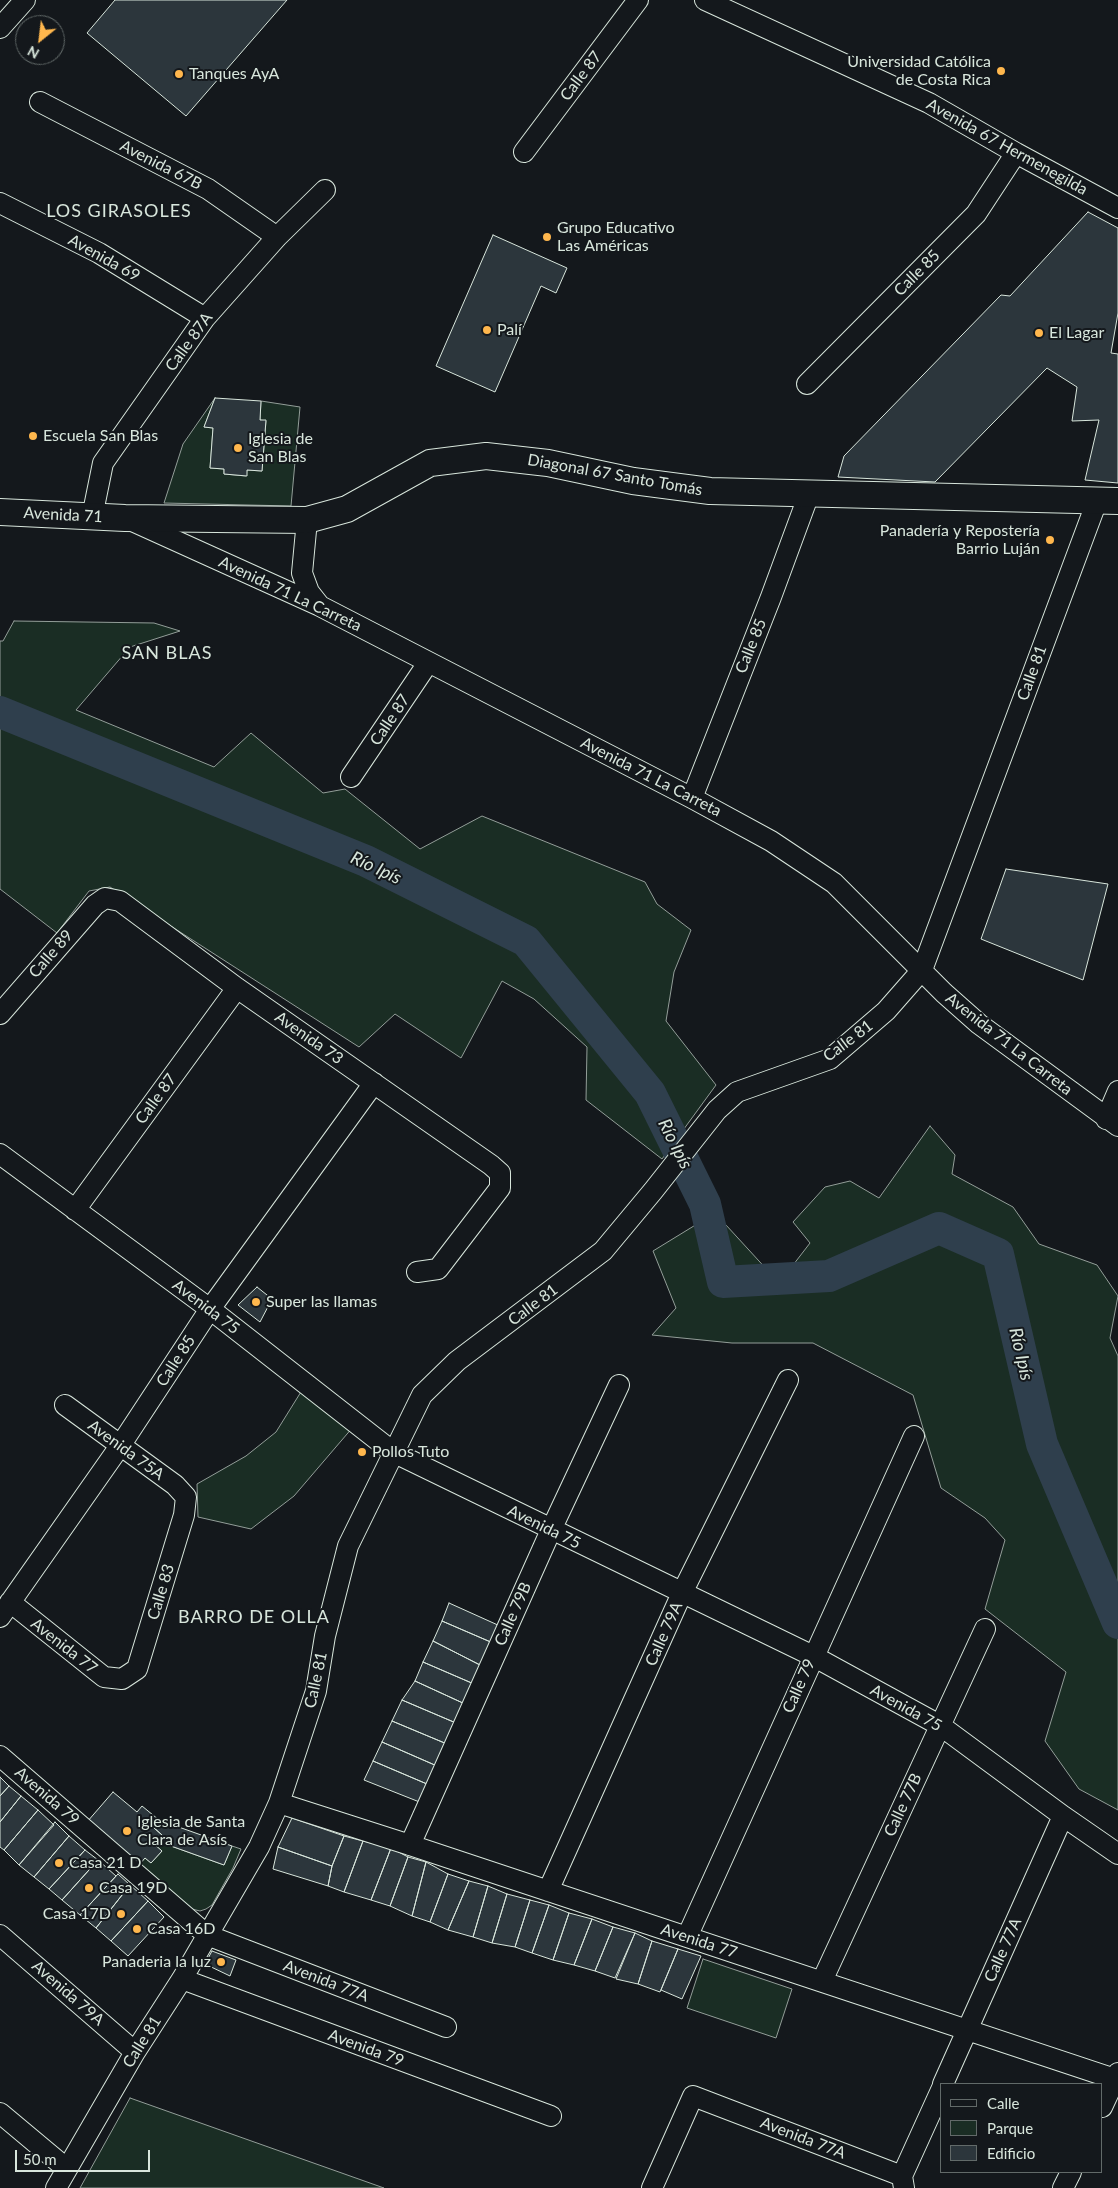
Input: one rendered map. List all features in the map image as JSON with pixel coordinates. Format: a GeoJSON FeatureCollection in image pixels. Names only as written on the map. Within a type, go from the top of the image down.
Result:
{"type":"FeatureCollection","features":[{"type":"Feature","properties":{"kind":"main road","name":"Diagonal 67 Santo Tomás"},"geometry":{"type":"LineString","coordinates":[[125,518],[307,520],[347,509],[430,463],[486,456],[548,463],[634,480],[710,491],[1107,501]]}},
{"type":"Feature","properties":{"kind":"main road","name":"Avenida 71"},"geometry":{"type":"LineString","coordinates":[[0,512],[125,518]]}},
{"type":"Feature","properties":{"kind":"street"},"geometry":{"type":"LineString","coordinates":[[0,28],[25,0]]}},
{"type":"Feature","properties":{"kind":"street","name":"Calle 87"},"geometry":{"type":"LineString","coordinates":[[524,152],[638,0]]}},
{"type":"Feature","properties":{"kind":"street","name":"Avenida 67 Hermenegilda"},"geometry":{"type":"LineString","coordinates":[[705,0],[929,102],[1016,153],[1118,208]]}},
{"type":"Feature","properties":{"kind":"street","name":"Avenida 67B"},"geometry":{"type":"LineString","coordinates":[[40,102],[208,189],[277,237]]}},
{"type":"Feature","properties":{"kind":"street","name":"Calle 85"},"geometry":{"type":"LineString","coordinates":[[807,384],[976,214],[1016,153]]}},
{"type":"Feature","properties":{"kind":"street","name":"Calle 87A"},"geometry":{"type":"LineString","coordinates":[[92,517],[103,463],[205,318],[277,237],[325,190]]}},
{"type":"Feature","properties":{"kind":"street","name":"Avenida 69"},"geometry":{"type":"LineString","coordinates":[[0,203],[99,253],[205,318]]}},
{"type":"Feature","properties":{"kind":"street","name":"Calle 85"},"geometry":{"type":"LineString","coordinates":[[692,798],[771,597],[809,494]]}},
{"type":"Feature","properties":{"kind":"street","name":"Calle 81"},"geometry":{"type":"LineString","coordinates":[[56,2188],[135,2052],[182,1979],[259,1847],[279,1803],[316,1691],[325,1636],[348,1546],[392,1452],[422,1395],[457,1361],[603,1251],[716,1110],[738,1092],[830,1059],[886,1012],[922,970],[1107,501]]}},
{"type":"Feature","properties":{"kind":"street","name":"Avenida 71 La Carreta"},"geometry":{"type":"LineString","coordinates":[[125,518],[320,606],[692,798],[771,841],[834,883],[980,1024],[1112,1122]]}},
{"type":"Feature","properties":{"kind":"street"},"geometry":{"type":"LineString","coordinates":[[307,520],[302,573],[309,592],[320,606]]}},
{"type":"Feature","properties":{"kind":"street","name":"Calle 87"},"geometry":{"type":"LineString","coordinates":[[351,777],[428,663]]}},
{"type":"Feature","properties":{"kind":"street","name":"Avenida 73"},"geometry":{"type":"LineString","coordinates":[[105,898],[120,901],[237,988],[492,1165],[500,1174],[500,1188],[438,1269],[417,1272]]}},
{"type":"Feature","properties":{"kind":"street","name":"Calle 89"},"geometry":{"type":"LineString","coordinates":[[4,1001],[95,905],[105,898]]}},
{"type":"Feature","properties":{"kind":"street","name":"Calle 87"},"geometry":{"type":"LineString","coordinates":[[75,1210],[237,988]]}},
{"type":"Feature","properties":{"kind":"street","name":"Calle 85"},"geometry":{"type":"LineString","coordinates":[[5,1610],[120,1446],[210,1309],[374,1083]]}},
{"type":"Feature","properties":{"kind":"street"},"geometry":{"type":"LineString","coordinates":[[1112,1122],[1118,1091]]}},
{"type":"Feature","properties":{"kind":"street","name":"Avenida 75"},"geometry":{"type":"LineString","coordinates":[[0,1154],[210,1309],[392,1452],[813,1656],[941,1726],[1118,1854]]}},
{"type":"Feature","properties":{"kind":"street","name":"Calle 79A"},"geometry":{"type":"LineString","coordinates":[[548,1891],[682,1593],[788,1380]]}},
{"type":"Feature","properties":{"kind":"street","name":"Calle 79B"},"geometry":{"type":"LineString","coordinates":[[410,1845],[551,1530],[619,1385]]}},
{"type":"Feature","properties":{"kind":"street","name":"Avenida 75A"},"geometry":{"type":"LineString","coordinates":[[65,1405],[175,1485],[186,1497]]}},
{"type":"Feature","properties":{"kind":"street","name":"Calle 79"},"geometry":{"type":"LineString","coordinates":[[687,1937],[914,1436]]}},
{"type":"Feature","properties":{"kind":"street","name":"Calle 83"},"geometry":{"type":"LineString","coordinates":[[122,1679],[137,1669],[184,1516],[186,1497]]}},
{"type":"Feature","properties":{"kind":"street","name":"Avenida 77"},"geometry":{"type":"LineString","coordinates":[[5,1610],[104,1677],[122,1679]]}},
{"type":"Feature","properties":{"kind":"street","name":"Calle 77B"},"geometry":{"type":"LineString","coordinates":[[822,1981],[985,1629]]}},
{"type":"Feature","properties":{"kind":"street","name":"Avenida 79"},"geometry":{"type":"LineString","coordinates":[[0,1756],[207,1935]]}},
{"type":"Feature","properties":{"kind":"street","name":"Avenida 77"},"geometry":{"type":"LineString","coordinates":[[279,1803],[822,1981],[968,2031],[1117,2078]]}},
{"type":"Feature","properties":{"kind":"street","name":"Calle 77A"},"geometry":{"type":"LineString","coordinates":[[944,2083],[1063,1816]]}},
{"type":"Feature","properties":{"kind":"street","name":"Avenida 79A"},"geometry":{"type":"LineString","coordinates":[[0,1935],[135,2052]]}},
{"type":"Feature","properties":{"kind":"street","name":"Avenida 77A"},"geometry":{"type":"LineString","coordinates":[[207,1935],[446,2027]]}},
{"type":"Feature","properties":{"kind":"street","name":"Avenida 79"},"geometry":{"type":"LineString","coordinates":[[182,1979],[551,2116]]}},
{"type":"Feature","properties":{"kind":"street"},"geometry":{"type":"LineString","coordinates":[[1103,2105],[1117,2078]]}},
{"type":"Feature","properties":{"kind":"street"},"geometry":{"type":"LineString","coordinates":[[903,2182],[940,2093]]}},
{"type":"Feature","properties":{"kind":"street","name":"Avenida 77A"},"geometry":{"type":"LineString","coordinates":[[652,2188],[693,2096],[903,2182]]}},
{"type":"Feature","properties":{"kind":"street"},"geometry":{"type":"LineString","coordinates":[[0,2112],[67,2169]]}},
{"type":"Feature","properties":{"kind":"street"},"geometry":{"type":"LineString","coordinates":[[1063,2188],[1070,2173]]}},
{"type":"Feature","properties":{"kind":"green space"},"geometry":{"type":"Polygon","coordinates":[[[215,398],[204,427],[213,428],[210,468],[224,469],[224,474],[246,476],[247,470],[262,471],[266,421],[260,420],[261,401],[300,407],[291,506],[164,503],[183,444],[215,398]]]}},
{"type":"Feature","properties":{"kind":"green space"},"geometry":{"type":"Polygon","coordinates":[[[14,621],[154,623],[180,631],[130,647],[76,710],[214,767],[251,733],[323,793],[345,789],[420,849],[482,816],[645,882],[657,904],[691,930],[674,972],[666,1021],[716,1085],[662,1159],[586,1100],[587,1047],[534,999],[502,981],[461,1058],[395,1014],[359,1047],[110,887],[89,891],[57,933],[0,889],[0,641],[3,641],[14,621]]]}},
{"type":"Feature","properties":{"kind":"green space"},"geometry":{"type":"Polygon","coordinates":[[[930,1126],[955,1155],[952,1174],[1013,1207],[1039,1244],[1097,1265],[1118,1296],[1110,1338],[1118,1356],[1118,1810],[1079,1789],[1045,1741],[1066,1672],[985,1609],[1005,1540],[985,1518],[941,1488],[913,1395],[813,1343],[732,1343],[652,1335],[676,1308],[653,1251],[715,1213],[770,1273],[790,1269],[810,1243],[793,1222],[825,1187],[850,1181],[879,1198],[930,1126]]]}},
{"type":"Feature","properties":{"kind":"green space"},"geometry":{"type":"Polygon","coordinates":[[[304,1387],[359,1420],[294,1496],[251,1529],[198,1517],[197,1484],[246,1456],[276,1432],[304,1387]]]}},
{"type":"Feature","properties":{"kind":"green space"},"geometry":{"type":"Polygon","coordinates":[[[157,1841],[224,1865],[232,1846],[241,1849],[233,1868],[212,1905],[200,1911],[192,1909],[138,1866],[145,1858],[151,1863],[162,1851],[154,1844],[157,1841]]]}},
{"type":"Feature","properties":{"kind":"green space"},"geometry":{"type":"Polygon","coordinates":[[[703,1959],[792,1989],[776,2038],[687,2008],[703,1959]]]}},
{"type":"Feature","properties":{"kind":"green space"},"geometry":{"type":"Polygon","coordinates":[[[130,2098],[384,2188],[80,2188],[130,2098]]]}},
{"type":"Feature","properties":{"kind":"building","name":"Tanques AyA"},"geometry":{"type":"Polygon","coordinates":[[[115,0],[287,0],[186,116],[87,33],[115,0]]]}},
{"type":"Feature","properties":{"kind":"building","name":"El Lagar"},"geometry":{"type":"Polygon","coordinates":[[[1088,212],[1118,228],[1118,313],[1111,353],[1118,354],[1118,483],[1085,480],[1099,420],[1072,421],[1077,387],[1047,368],[935,482],[838,477],[844,456],[1001,295],[1010,296],[1088,212]]]}},
{"type":"Feature","properties":{"kind":"building","name":"Palí"},"geometry":{"type":"Polygon","coordinates":[[[493,235],[567,268],[556,293],[541,286],[495,392],[436,366],[493,235]]]}},
{"type":"Feature","properties":{"kind":"building","name":"Iglesia de San Blas"},"geometry":{"type":"Polygon","coordinates":[[[215,398],[261,401],[260,420],[266,420],[262,471],[247,470],[247,476],[224,474],[224,469],[210,468],[213,428],[204,427],[215,398]]]}},
{"type":"Feature","properties":{"kind":"building"},"geometry":{"type":"Polygon","coordinates":[[[1006,869],[1108,884],[1083,980],[981,939],[1006,869]]]}},
{"type":"Feature","properties":{"kind":"building","name":"Super las llamas"},"geometry":{"type":"Polygon","coordinates":[[[257,1287],[272,1299],[260,1322],[238,1305],[257,1287]]]}},
{"type":"Feature","properties":{"kind":"building"},"geometry":{"type":"Polygon","coordinates":[[[449,1603],[500,1626],[493,1643],[442,1621],[449,1603]]]}},
{"type":"Feature","properties":{"kind":"building"},"geometry":{"type":"Polygon","coordinates":[[[442,1621],[493,1643],[482,1666],[433,1641],[442,1621]]]}},
{"type":"Feature","properties":{"kind":"building"},"geometry":{"type":"Polygon","coordinates":[[[433,1641],[482,1666],[474,1684],[423,1662],[433,1641]]]}},
{"type":"Feature","properties":{"kind":"building"},"geometry":{"type":"Polygon","coordinates":[[[423,1662],[474,1684],[465,1704],[415,1681],[423,1662]]]}},
{"type":"Feature","properties":{"kind":"building"},"geometry":{"type":"Polygon","coordinates":[[[415,1681],[465,1704],[456,1723],[402,1700],[415,1681]]]}},
{"type":"Feature","properties":{"kind":"building"},"geometry":{"type":"Polygon","coordinates":[[[402,1700],[456,1723],[447,1744],[392,1721],[402,1700]]]}},
{"type":"Feature","properties":{"kind":"building"},"geometry":{"type":"Polygon","coordinates":[[[392,1721],[447,1744],[437,1766],[382,1742],[392,1721]]]}},
{"type":"Feature","properties":{"kind":"building"},"geometry":{"type":"Polygon","coordinates":[[[382,1742],[437,1766],[427,1784],[373,1761],[382,1742]]]}},
{"type":"Feature","properties":{"kind":"building"},"geometry":{"type":"Polygon","coordinates":[[[373,1761],[427,1784],[422,1803],[364,1780],[373,1761]]]}},
{"type":"Feature","properties":{"kind":"building"},"geometry":{"type":"Polygon","coordinates":[[[0,1777],[9,1786],[0,1796],[0,1777]]]}},
{"type":"Feature","properties":{"kind":"building"},"geometry":{"type":"Polygon","coordinates":[[[9,1786],[21,1796],[0,1822],[0,1796],[9,1786]]]}},
{"type":"Feature","properties":{"kind":"building","name":"Iglesia de Santa Clara de Asís"},"geometry":{"type":"Polygon","coordinates":[[[113,1792],[137,1812],[142,1806],[159,1820],[153,1827],[162,1835],[154,1844],[162,1851],[151,1863],[145,1858],[138,1866],[87,1822],[113,1792]]]}},
{"type":"Feature","properties":{"kind":"building"},"geometry":{"type":"Polygon","coordinates":[[[21,1796],[38,1810],[4,1850],[0,1847],[0,1822],[21,1796]]]}},
{"type":"Feature","properties":{"kind":"building"},"geometry":{"type":"Polygon","coordinates":[[[38,1810],[54,1825],[19,1865],[4,1850],[38,1810]]]}},
{"type":"Feature","properties":{"kind":"building"},"geometry":{"type":"Polygon","coordinates":[[[292,1818],[344,1836],[332,1866],[278,1847],[292,1818]]]}},
{"type":"Feature","properties":{"kind":"building"},"geometry":{"type":"Polygon","coordinates":[[[159,1820],[232,1846],[224,1865],[157,1841],[162,1835],[153,1827],[159,1820]]]}},
{"type":"Feature","properties":{"kind":"building"},"geometry":{"type":"Polygon","coordinates":[[[55,1822],[69,1836],[34,1877],[19,1865],[55,1822]]]}},
{"type":"Feature","properties":{"kind":"building","name":"Casa 21 D"},"geometry":{"type":"Polygon","coordinates":[[[69,1836],[85,1850],[49,1889],[34,1877],[69,1836]]]}},
{"type":"Feature","properties":{"kind":"building"},"geometry":{"type":"Polygon","coordinates":[[[344,1836],[363,1841],[344,1892],[328,1886],[332,1866],[344,1836]]]}},
{"type":"Feature","properties":{"kind":"building"},"geometry":{"type":"Polygon","coordinates":[[[363,1841],[391,1848],[371,1900],[344,1892],[363,1841]]]}},
{"type":"Feature","properties":{"kind":"building"},"geometry":{"type":"Polygon","coordinates":[[[278,1847],[332,1866],[328,1886],[273,1869],[278,1847]]]}},
{"type":"Feature","properties":{"kind":"building"},"geometry":{"type":"Polygon","coordinates":[[[391,1848],[408,1857],[390,1906],[371,1900],[391,1848]]]}},
{"type":"Feature","properties":{"kind":"building"},"geometry":{"type":"Polygon","coordinates":[[[85,1850],[98,1860],[62,1900],[49,1889],[85,1850]]]}},
{"type":"Feature","properties":{"kind":"building"},"geometry":{"type":"Polygon","coordinates":[[[408,1857],[426,1862],[412,1916],[390,1906],[408,1857]]]}},
{"type":"Feature","properties":{"kind":"building","name":"Casa 19D"},"geometry":{"type":"Polygon","coordinates":[[[98,1860],[116,1876],[80,1915],[62,1900],[98,1860]]]}},
{"type":"Feature","properties":{"kind":"building"},"geometry":{"type":"Polygon","coordinates":[[[426,1862],[448,1874],[430,1922],[412,1916],[426,1862]]]}},
{"type":"Feature","properties":{"kind":"building"},"geometry":{"type":"Polygon","coordinates":[[[118,1874],[130,1885],[96,1928],[80,1915],[118,1874]]]}},
{"type":"Feature","properties":{"kind":"building"},"geometry":{"type":"Polygon","coordinates":[[[448,1874],[469,1881],[448,1930],[430,1922],[448,1874]]]}},
{"type":"Feature","properties":{"kind":"building"},"geometry":{"type":"Polygon","coordinates":[[[469,1881],[488,1886],[473,1937],[448,1930],[469,1881]]]}},
{"type":"Feature","properties":{"kind":"building","name":"Casa 17D"},"geometry":{"type":"Polygon","coordinates":[[[130,1885],[148,1901],[111,1941],[96,1928],[130,1885]]]}},
{"type":"Feature","properties":{"kind":"building"},"geometry":{"type":"Polygon","coordinates":[[[488,1886],[507,1894],[492,1943],[473,1937],[488,1886]]]}},
{"type":"Feature","properties":{"kind":"building"},"geometry":{"type":"Polygon","coordinates":[[[507,1894],[530,1900],[515,1947],[492,1943],[507,1894]]]}},
{"type":"Feature","properties":{"kind":"building"},"geometry":{"type":"Polygon","coordinates":[[[530,1900],[549,1905],[532,1953],[515,1947],[530,1900]]]}},
{"type":"Feature","properties":{"kind":"building","name":"Casa 16D"},"geometry":{"type":"Polygon","coordinates":[[[148,1901],[164,1917],[128,1956],[111,1941],[148,1901]]]}},
{"type":"Feature","properties":{"kind":"building"},"geometry":{"type":"Polygon","coordinates":[[[549,1905],[569,1913],[553,1960],[532,1953],[549,1905]]]}},
{"type":"Feature","properties":{"kind":"building"},"geometry":{"type":"Polygon","coordinates":[[[569,1913],[592,1919],[574,1965],[553,1960],[569,1913]]]}},
{"type":"Feature","properties":{"kind":"building"},"geometry":{"type":"Polygon","coordinates":[[[592,1919],[613,1927],[595,1971],[574,1965],[592,1919]]]}},
{"type":"Feature","properties":{"kind":"building"},"geometry":{"type":"Polygon","coordinates":[[[613,1927],[635,1933],[615,1978],[595,1971],[613,1927]]]}},
{"type":"Feature","properties":{"kind":"building"},"geometry":{"type":"Polygon","coordinates":[[[635,1933],[652,1941],[638,1984],[616,1979],[635,1933]]]}},
{"type":"Feature","properties":{"kind":"building"},"geometry":{"type":"Polygon","coordinates":[[[652,1941],[678,1949],[660,1992],[638,1984],[652,1941]]]}},
{"type":"Feature","properties":{"kind":"building"},"geometry":{"type":"Polygon","coordinates":[[[678,1949],[701,1956],[682,1999],[661,1990],[678,1949]]]}},
{"type":"Feature","properties":{"kind":"building","name":"Panaderia la luz"},"geometry":{"type":"Polygon","coordinates":[[[212,1951],[236,1960],[230,1976],[205,1964],[212,1951]]]}},
{"type":"Feature","properties":{"kind":"waterway","name":"Río Ipís"},"geometry":{"type":"LineString","coordinates":[[0,712],[366,861],[526,941],[650,1093],[705,1204],[723,1282],[829,1276],[939,1228],[998,1254],[1042,1444],[1118,1623]]}},
{"type":"Feature","properties":{"kind":"place","name":"Universidad Católica de Costa Rica"},"geometry":{"type":"Point","coordinates":[1001,71]}},
{"type":"Feature","properties":{"kind":"place","name":"Tanques AyA"},"geometry":{"type":"Point","coordinates":[179,74]}},
{"type":"Feature","properties":{"kind":"place","name":"Grupo Educativo Las Américas"},"geometry":{"type":"Point","coordinates":[547,237]}},
{"type":"Feature","properties":{"kind":"place","name":"Palí"},"geometry":{"type":"Point","coordinates":[487,330]}},
{"type":"Feature","properties":{"kind":"place","name":"El Lagar"},"geometry":{"type":"Point","coordinates":[1039,333]}},
{"type":"Feature","properties":{"kind":"place","name":"Escuela San Blas"},"geometry":{"type":"Point","coordinates":[33,436]}},
{"type":"Feature","properties":{"kind":"place","name":"Iglesia de San Blas"},"geometry":{"type":"Point","coordinates":[238,448]}},
{"type":"Feature","properties":{"kind":"place","name":"Panadería y Repostería Barrio Luján"},"geometry":{"type":"Point","coordinates":[1050,540]}},
{"type":"Feature","properties":{"kind":"place","name":"Super las llamas"},"geometry":{"type":"Point","coordinates":[256,1302]}},
{"type":"Feature","properties":{"kind":"place","name":"Pollos Tuto"},"geometry":{"type":"Point","coordinates":[362,1452]}},
{"type":"Feature","properties":{"kind":"place","name":"Iglesia de Santa Clara de Asís"},"geometry":{"type":"Point","coordinates":[127,1831]}},
{"type":"Feature","properties":{"kind":"place","name":"Casa 21 D"},"geometry":{"type":"Point","coordinates":[59,1863]}},
{"type":"Feature","properties":{"kind":"place","name":"Casa 19D"},"geometry":{"type":"Point","coordinates":[89,1888]}},
{"type":"Feature","properties":{"kind":"place","name":"Casa 17D"},"geometry":{"type":"Point","coordinates":[121,1914]}},
{"type":"Feature","properties":{"kind":"place","name":"Casa 16D"},"geometry":{"type":"Point","coordinates":[137,1929]}},
{"type":"Feature","properties":{"kind":"place","name":"Panaderia la luz"},"geometry":{"type":"Point","coordinates":[221,1962]}},
{"type":"Feature","properties":{"kind":"district","name":"LOS GIRASOLES"},"geometry":{"type":"Point","coordinates":[119,211]}},
{"type":"Feature","properties":{"kind":"district","name":"SAN BLAS"},"geometry":{"type":"Point","coordinates":[167,653]}},
{"type":"Feature","properties":{"kind":"district","name":"BARRO DE OLLA"},"geometry":{"type":"Point","coordinates":[254,1617]}}]}
